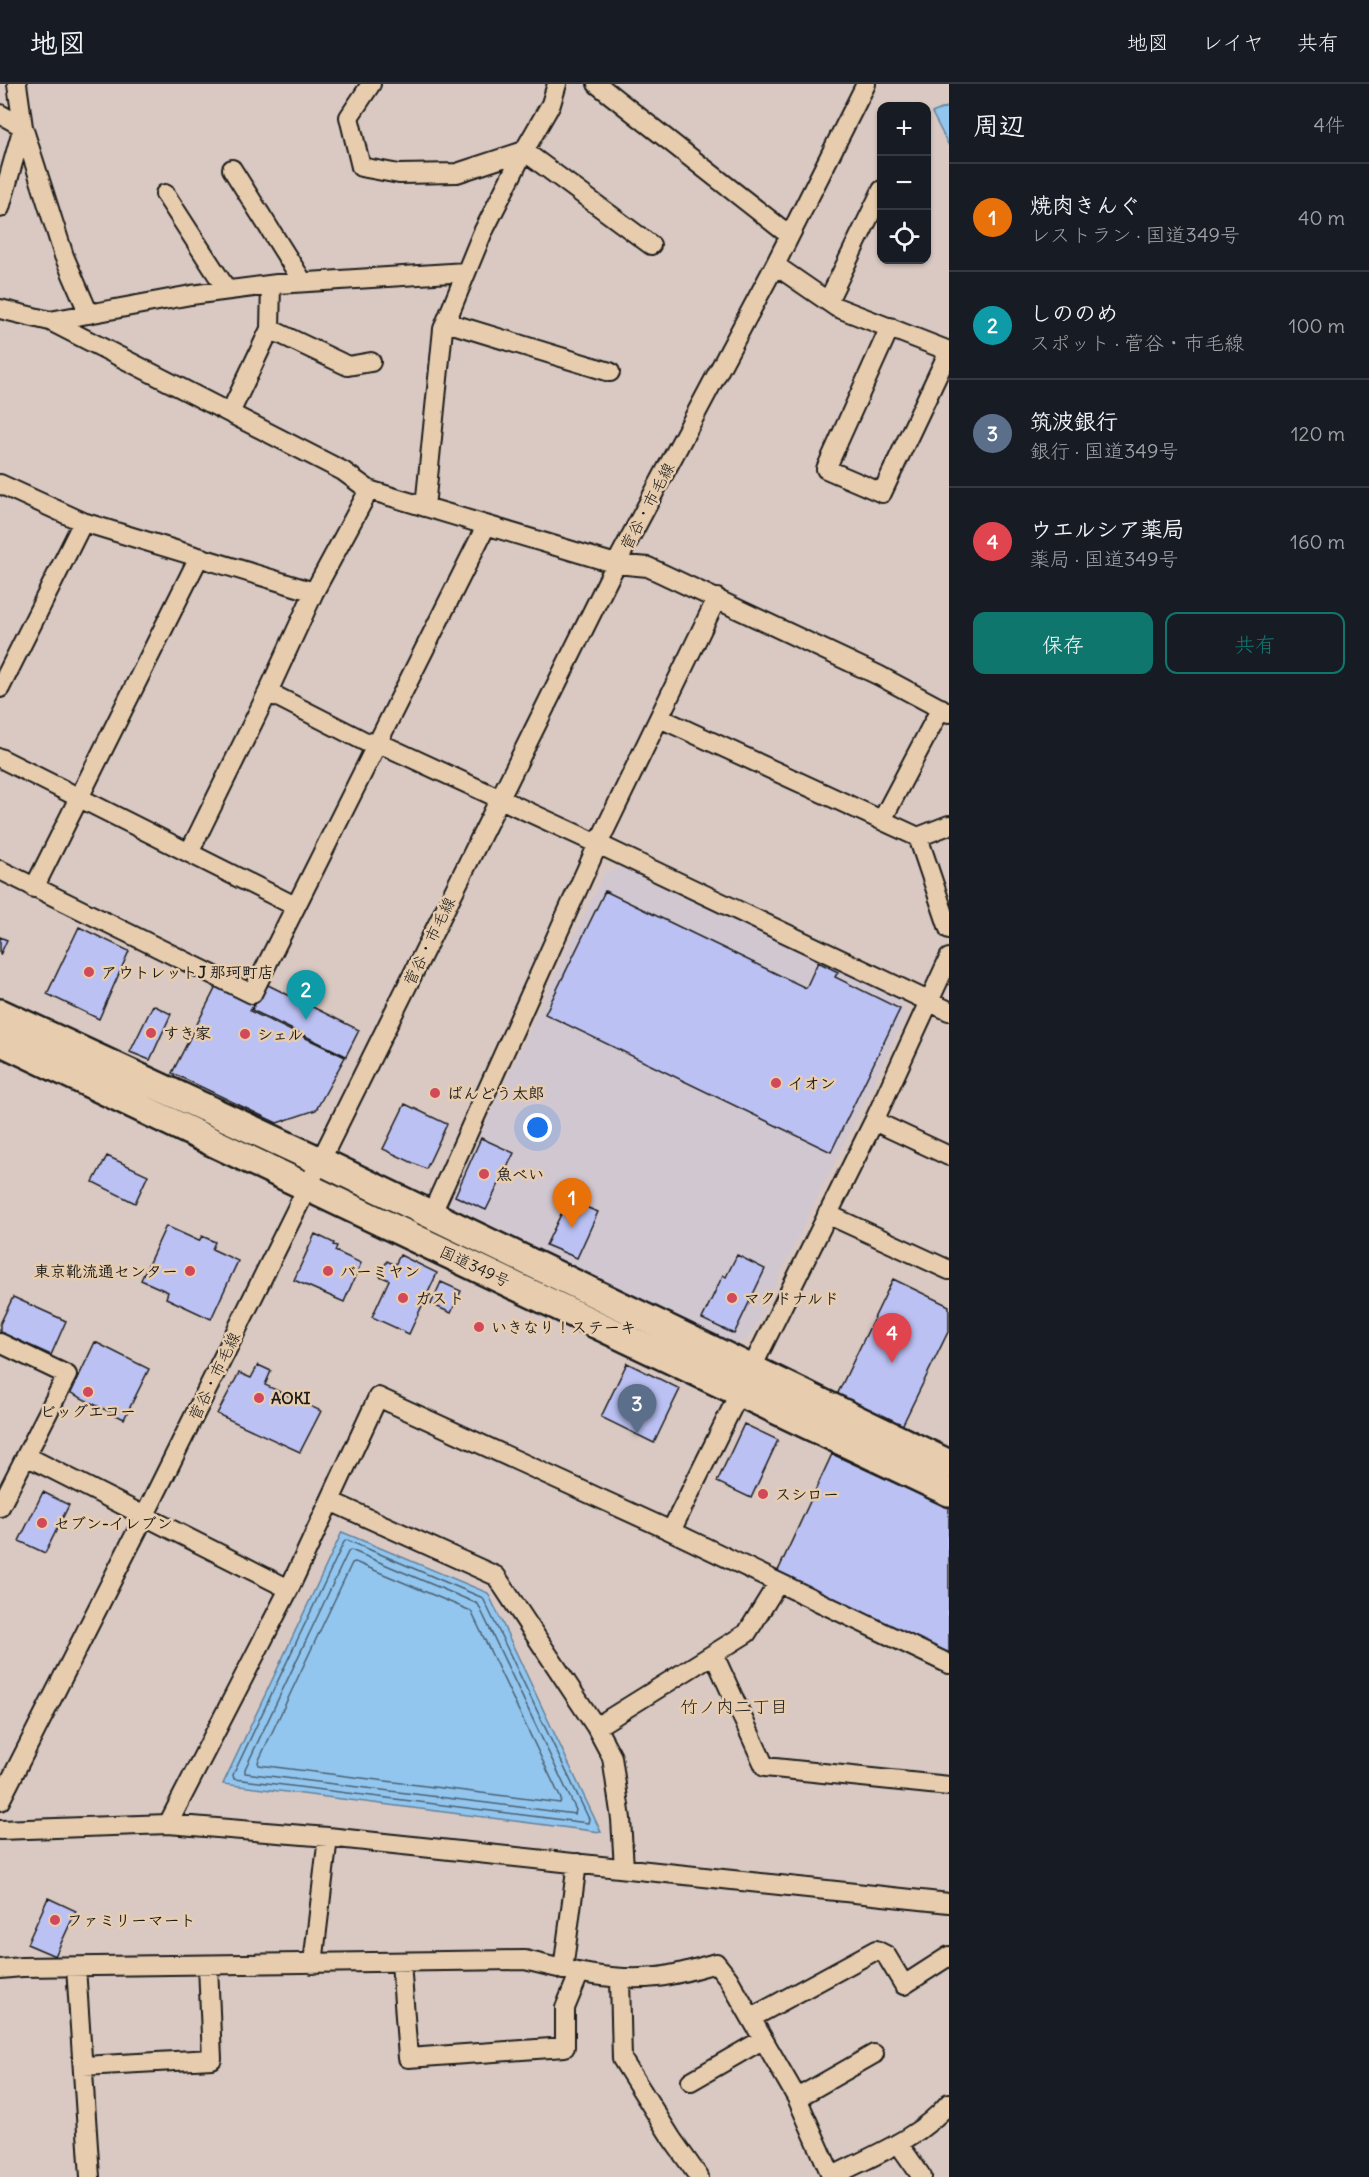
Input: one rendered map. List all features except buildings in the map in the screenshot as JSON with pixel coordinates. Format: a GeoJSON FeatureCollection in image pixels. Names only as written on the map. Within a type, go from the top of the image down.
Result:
{"type":"FeatureCollection","features":[{"type":"Feature","properties":{"kind":"highway","name":"国道349号"},"geometry":{"type":"LineString","coordinates":[[0,1012],[320,1161],[949,1464]]}},
{"type":"Feature","properties":{"kind":"highway","name":"国道349号"},"geometry":{"type":"LineString","coordinates":[[0,1041],[949,1492]]}},
{"type":"Feature","properties":{"kind":"street"},"geometry":{"type":"LineString","coordinates":[[17,84],[23,128],[64,256],[89,314]]}},
{"type":"Feature","properties":{"kind":"street"},"geometry":{"type":"LineString","coordinates":[[371,84],[350,117],[361,167],[399,174],[457,173],[524,151]]}},
{"type":"Feature","properties":{"kind":"street"},"geometry":{"type":"LineString","coordinates":[[425,507],[443,329],[482,234],[524,151],[551,104],[557,84]]}},
{"type":"Feature","properties":{"kind":"street"},"geometry":{"type":"LineString","coordinates":[[597,84],[789,236]]}},
{"type":"Feature","properties":{"kind":"street","name":"菅谷・市毛線"},"geometry":{"type":"LineString","coordinates":[[0,1801],[144,1517],[616,564],[775,265],[866,84]]}},
{"type":"Feature","properties":{"kind":"street"},"geometry":{"type":"LineString","coordinates":[[0,114],[23,128]]}},
{"type":"Feature","properties":{"kind":"street"},"geometry":{"type":"LineString","coordinates":[[0,208],[23,128]]}},
{"type":"Feature","properties":{"kind":"street"},"geometry":{"type":"LineString","coordinates":[[524,151],[651,245]]}},
{"type":"Feature","properties":{"kind":"street"},"geometry":{"type":"LineString","coordinates":[[232,169],[303,282]]}},
{"type":"Feature","properties":{"kind":"street"},"geometry":{"type":"LineString","coordinates":[[165,194],[227,290]]}},
{"type":"Feature","properties":{"kind":"street"},"geometry":{"type":"LineString","coordinates":[[828,301],[877,200]]}},
{"type":"Feature","properties":{"kind":"street"},"geometry":{"type":"LineString","coordinates":[[775,265],[836,307],[890,327],[949,351],[882,493],[826,469],[890,327]]}},
{"type":"Feature","properties":{"kind":"street"},"geometry":{"type":"LineString","coordinates":[[50,321],[227,290],[303,282],[466,272]]}},
{"type":"Feature","properties":{"kind":"street"},"geometry":{"type":"LineString","coordinates":[[230,414],[270,329],[271,285]]}},
{"type":"Feature","properties":{"kind":"street"},"geometry":{"type":"LineString","coordinates":[[0,309],[50,321],[342,471],[369,490],[616,564],[648,567],[878,675],[945,710],[882,820]]}},
{"type":"Feature","properties":{"kind":"street"},"geometry":{"type":"LineString","coordinates":[[446,322],[610,372]]}},
{"type":"Feature","properties":{"kind":"street"},"geometry":{"type":"LineString","coordinates":[[270,329],[348,366],[371,362]]}},
{"type":"Feature","properties":{"kind":"street"},"geometry":{"type":"LineString","coordinates":[[0,484],[83,522],[314,592]]}},
{"type":"Feature","properties":{"kind":"street"},"geometry":{"type":"LineString","coordinates":[[189,853],[314,592],[369,490]]}},
{"type":"Feature","properties":{"kind":"street"},"geometry":{"type":"LineString","coordinates":[[0,688],[83,522]]}},
{"type":"Feature","properties":{"kind":"street"},"geometry":{"type":"LineString","coordinates":[[0,870],[252,994],[486,526]]}},
{"type":"Feature","properties":{"kind":"street"},"geometry":{"type":"LineString","coordinates":[[34,888],[199,557]]}},
{"type":"Feature","properties":{"kind":"street"},"geometry":{"type":"LineString","coordinates":[[430,1215],[598,844],[717,598]]}},
{"type":"Feature","properties":{"kind":"street"},"geometry":{"type":"LineString","coordinates":[[268,692],[366,742],[379,743],[500,798],[949,1011]]}},
{"type":"Feature","properties":{"kind":"street"},"geometry":{"type":"LineString","coordinates":[[660,718],[918,837],[949,929]]}},
{"type":"Feature","properties":{"kind":"street"},"geometry":{"type":"LineString","coordinates":[[0,758],[295,906]]}},
{"type":"Feature","properties":{"kind":"street"},"geometry":{"type":"LineString","coordinates":[[918,837],[949,825]]}},
{"type":"Feature","properties":{"kind":"street"},"geometry":{"type":"LineString","coordinates":[[671,1531],[874,1121],[949,958]]}},
{"type":"Feature","properties":{"kind":"street"},"geometry":{"type":"LineString","coordinates":[[874,1121],[949,1156]]}},
{"type":"Feature","properties":{"kind":"street"},"geometry":{"type":"LineString","coordinates":[[827,1214],[949,1270]]}},
{"type":"Feature","properties":{"kind":"street"},"geometry":{"type":"LineString","coordinates":[[0,1343],[68,1375],[0,1507]]}},
{"type":"Feature","properties":{"kind":"street"},"geometry":{"type":"LineString","coordinates":[[168,1824],[289,1589],[378,1397],[671,1531],[949,1664]]}},
{"type":"Feature","properties":{"kind":"street"},"geometry":{"type":"LineString","coordinates":[[26,1456],[289,1589]]}},
{"type":"Feature","properties":{"kind":"street"},"geometry":{"type":"LineString","coordinates":[[330,1501],[496,1576],[596,1727],[612,1757],[621,1820],[624,1868]]}},
{"type":"Feature","properties":{"kind":"street"},"geometry":{"type":"LineString","coordinates":[[596,1727],[747,1633],[778,1583]]}},
{"type":"Feature","properties":{"kind":"street"},"geometry":{"type":"LineString","coordinates":[[714,1655],[765,1767],[949,1786]]}},
{"type":"Feature","properties":{"kind":"street"},"geometry":{"type":"LineString","coordinates":[[0,1830],[168,1824],[328,1837],[949,1903]]}},
{"type":"Feature","properties":{"kind":"street"},"geometry":{"type":"LineString","coordinates":[[313,1964],[328,1837]]}},
{"type":"Feature","properties":{"kind":"street"},"geometry":{"type":"LineString","coordinates":[[401,1962],[408,2058],[565,2047],[565,2008],[571,1972],[577,1863]]}},
{"type":"Feature","properties":{"kind":"street"},"geometry":{"type":"LineString","coordinates":[[751,2018],[876,1950],[886,1955],[904,1984],[949,1956]]}},
{"type":"Feature","properties":{"kind":"street"},"geometry":{"type":"LineString","coordinates":[[0,1969],[525,1960],[571,1972],[620,1979],[659,1977],[716,1963],[728,1978],[796,2098],[831,2177],[897,2143],[943,2124],[949,2103]]}},
{"type":"Feature","properties":{"kind":"street"},"geometry":{"type":"LineString","coordinates":[[82,2066],[212,2059],[208,1965]]}},
{"type":"Feature","properties":{"kind":"street"},"geometry":{"type":"LineString","coordinates":[[76,1967],[90,2177]]}},
{"type":"Feature","properties":{"kind":"street"},"geometry":{"type":"LineString","coordinates":[[620,1979],[622,2059],[672,2139],[699,2177]]}},
{"type":"Feature","properties":{"kind":"street"},"geometry":{"type":"LineString","coordinates":[[692,2081],[762,2040]]}},
{"type":"Feature","properties":{"kind":"street"},"geometry":{"type":"LineString","coordinates":[[796,2098],[873,2054]]}},
{"type":"Feature","properties":{"kind":"street"},"geometry":{"type":"LineString","coordinates":[[897,2143],[922,2177]]}},
{"type":"Feature","properties":{"kind":"shaded area"},"geometry":{"type":"Polygon","coordinates":[[[623,866],[899,996],[905,1017],[751,1334],[744,1341],[734,1344],[448,1204],[604,873],[623,866]]]}},
{"type":"Feature","properties":{"kind":"water"},"geometry":{"type":"Polygon","coordinates":[[[949,106],[949,146],[932,113],[949,106]]]}},
{"type":"Feature","properties":{"kind":"water"},"geometry":{"type":"Polygon","coordinates":[[[342,1532],[488,1593],[601,1832],[223,1784],[342,1532]]]}},
{"type":"Feature","properties":{"kind":"place","name":"アウトレットJ 那珂町店"},"geometry":{"type":"Point","coordinates":[89,972]}},
{"type":"Feature","properties":{"kind":"place","name":"しののめ"},"geometry":{"type":"Point","coordinates":[306,1020]}},
{"type":"Feature","properties":{"kind":"place","name":"すき家"},"geometry":{"type":"Point","coordinates":[151,1033]}},
{"type":"Feature","properties":{"kind":"place","name":"シェル"},"geometry":{"type":"Point","coordinates":[245,1034]}},
{"type":"Feature","properties":{"kind":"place","name":"イオン"},"geometry":{"type":"Point","coordinates":[776,1083]}},
{"type":"Feature","properties":{"kind":"place","name":"ばんどう太郎"},"geometry":{"type":"Point","coordinates":[435,1093]}},
{"type":"Feature","properties":{"kind":"place","name":"魚べい"},"geometry":{"type":"Point","coordinates":[484,1174]}},
{"type":"Feature","properties":{"kind":"place","name":"焼肉きんぐ"},"geometry":{"type":"Point","coordinates":[572,1228]}},
{"type":"Feature","properties":{"kind":"place","name":"東京靴流通センター"},"geometry":{"type":"Point","coordinates":[190,1271]}},
{"type":"Feature","properties":{"kind":"place","name":"バーミヤン"},"geometry":{"type":"Point","coordinates":[328,1271]}},
{"type":"Feature","properties":{"kind":"place","name":"ガスト"},"geometry":{"type":"Point","coordinates":[403,1298]}},
{"type":"Feature","properties":{"kind":"place","name":"マクドナルド"},"geometry":{"type":"Point","coordinates":[732,1298]}},
{"type":"Feature","properties":{"kind":"place","name":"いきなり！ステーキ"},"geometry":{"type":"Point","coordinates":[479,1327]}},
{"type":"Feature","properties":{"kind":"place","name":"ウエルシア薬局"},"geometry":{"type":"Point","coordinates":[892,1363]}},
{"type":"Feature","properties":{"kind":"place","name":"ビッグエコー"},"geometry":{"type":"Point","coordinates":[88,1392]}},
{"type":"Feature","properties":{"kind":"place","name":"AOKI"},"geometry":{"type":"Point","coordinates":[259,1398]}},
{"type":"Feature","properties":{"kind":"place","name":"筑波銀行"},"geometry":{"type":"Point","coordinates":[637,1434]}},
{"type":"Feature","properties":{"kind":"place","name":"スシロー"},"geometry":{"type":"Point","coordinates":[763,1494]}},
{"type":"Feature","properties":{"kind":"place","name":"セブン-イレブン"},"geometry":{"type":"Point","coordinates":[42,1523]}},
{"type":"Feature","properties":{"kind":"place","name":"ファミリーマート"},"geometry":{"type":"Point","coordinates":[55,1920]}},
{"type":"Feature","properties":{"kind":"district","name":"竹ノ内二丁目"},"geometry":{"type":"Point","coordinates":[734,1706]}}]}
